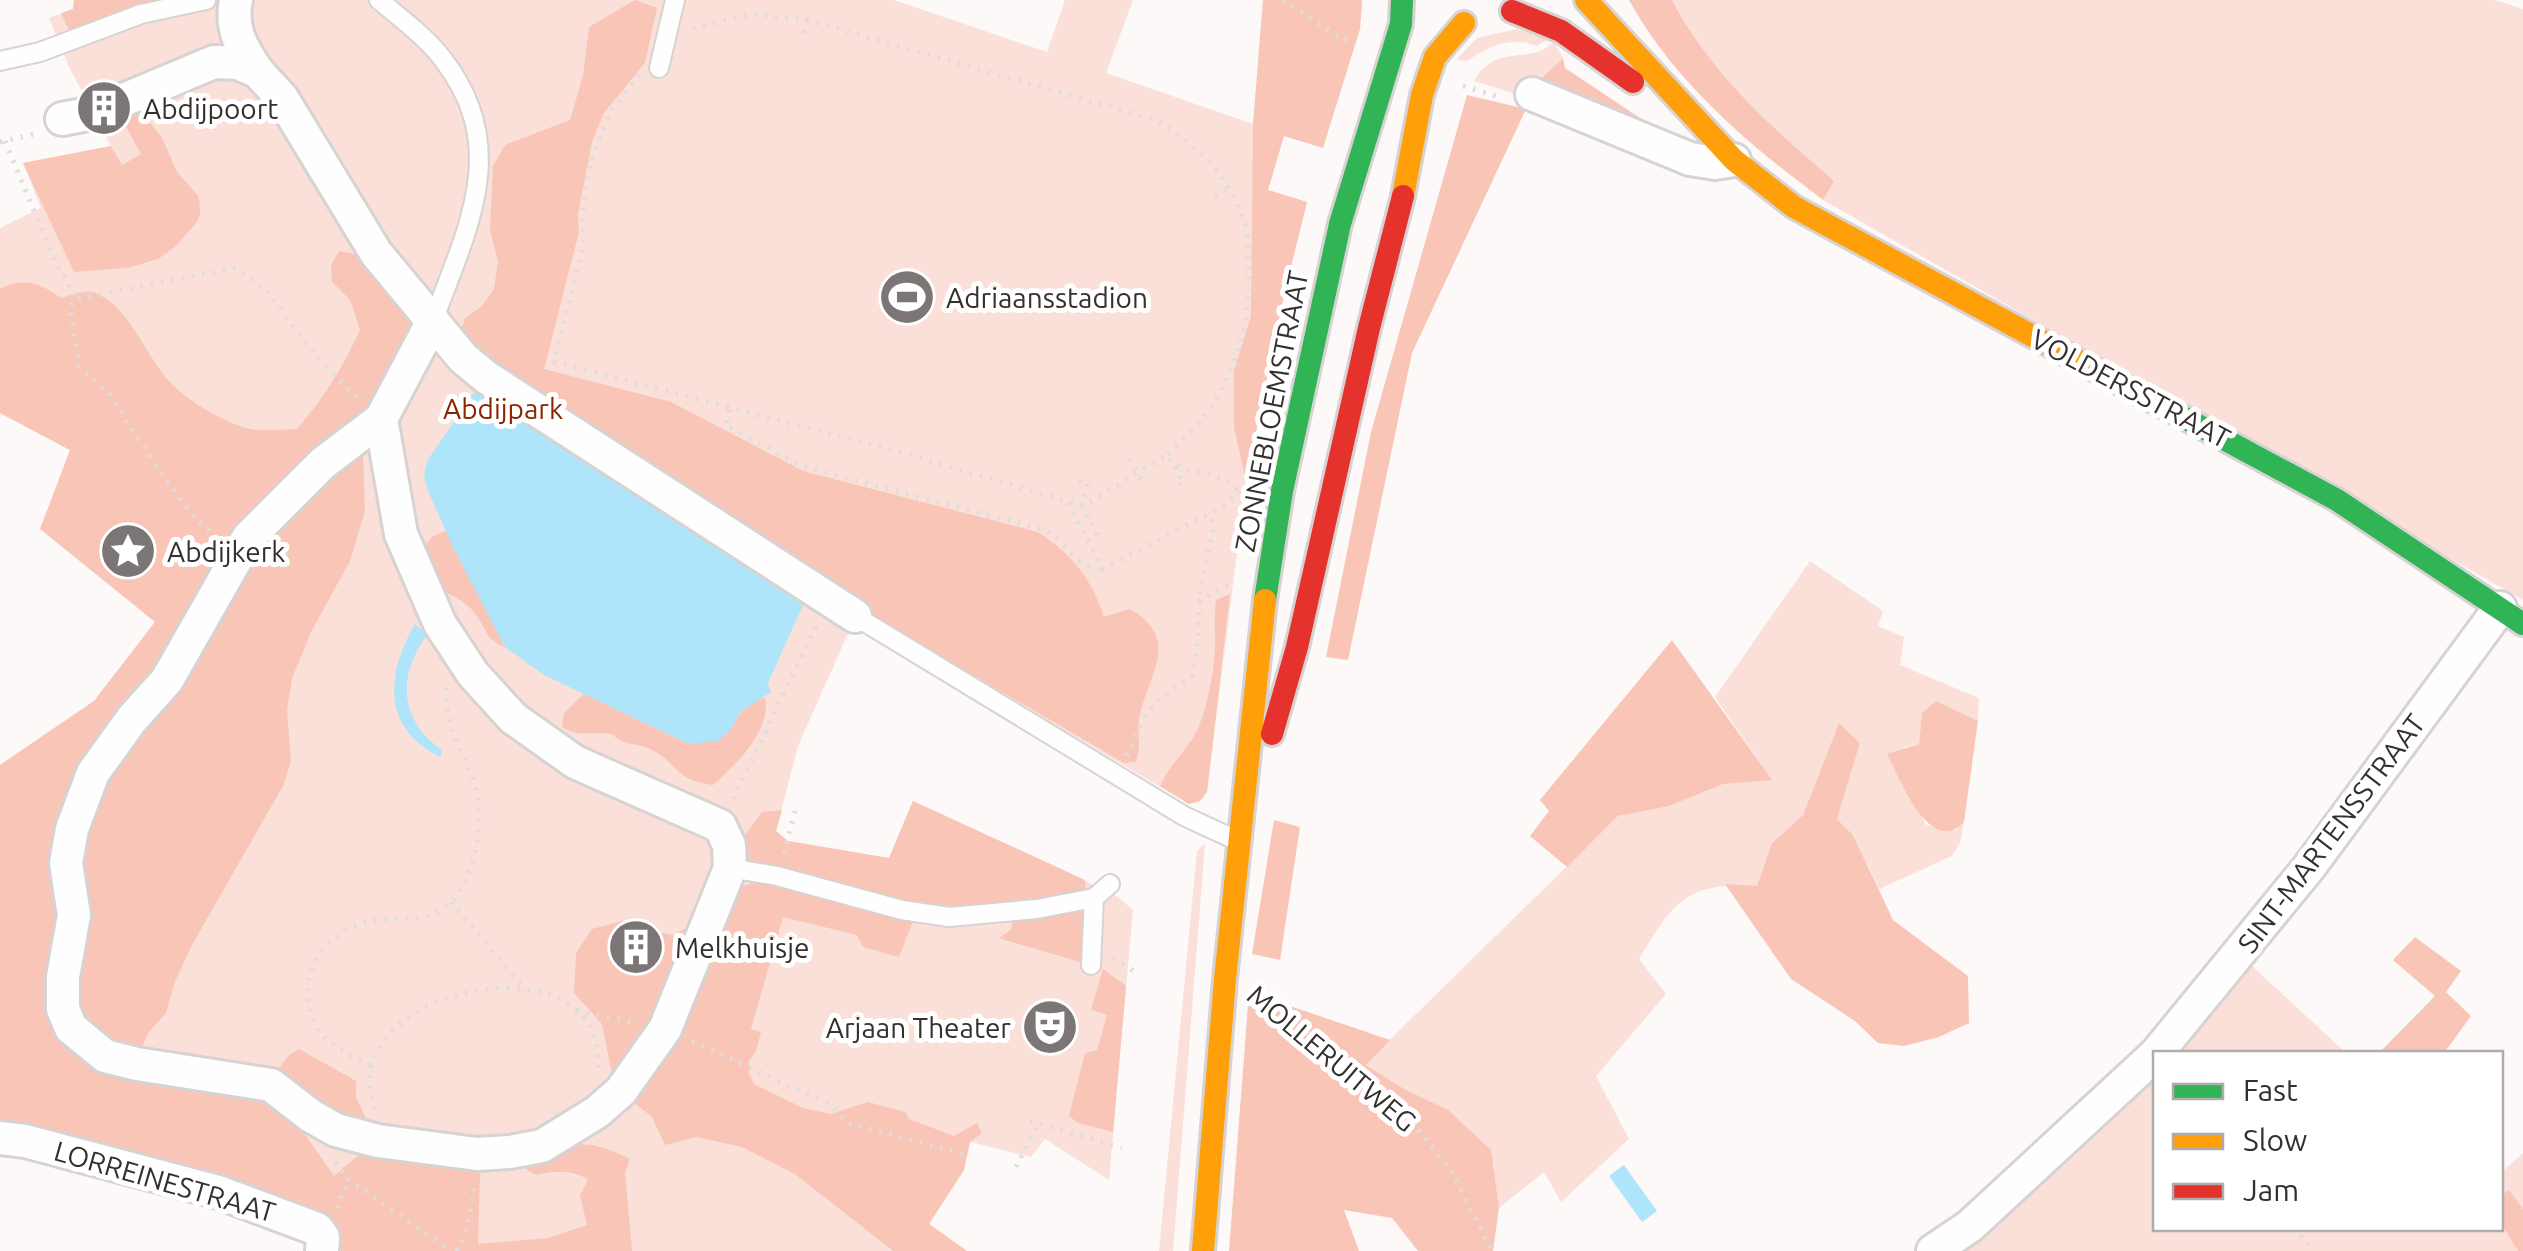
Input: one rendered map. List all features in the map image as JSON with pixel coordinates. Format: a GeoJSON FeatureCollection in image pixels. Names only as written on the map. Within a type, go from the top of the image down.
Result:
{"type":"FeatureCollection","features":[{"type":"Feature","properties":{"kind":"main road","name":"VOLDERSSTRAAT"},"geometry":{"type":"LineString","coordinates":[[1586,0],[1734,160],[1794,207],[2336,500],[2512,616]]}},
{"type":"Feature","properties":{"kind":"main road","name":"VOLDERSSTRAAT"},"geometry":{"type":"LineString","coordinates":[[1462,11],[1536,17],[1560,28],[1702,127]]}},
{"type":"Feature","properties":{"kind":"main road","name":"ZONNEBLOEMSTRAAT"},"geometry":{"type":"LineString","coordinates":[[1203,1251],[1225,979],[1260,636],[1282,491],[1306,370],[1340,224],[1401,24],[1462,11]]}},
{"type":"Feature","properties":{"kind":"main road","name":"ZONNEBLOEMSTRAAT"},"geometry":{"type":"LineString","coordinates":[[1241,842],[1296,652],[1369,328],[1401,206],[1422,95],[1435,57],[1462,11]]}},
{"type":"Feature","properties":{"kind":"main road"},"geometry":{"type":"LineString","coordinates":[[1260,636],[1262,655],[1272,665],[1289,662],[1296,652]]}},
{"type":"Feature","properties":{"kind":"street"},"geometry":{"type":"LineString","coordinates":[[234,12],[244,51],[282,98],[376,253],[463,358],[486,377],[842,608]]}},
{"type":"Feature","properties":{"kind":"street"},"geometry":{"type":"LineString","coordinates":[[90,112],[225,60],[258,72]]}},
{"type":"Feature","properties":{"kind":"street"},"geometry":{"type":"LineString","coordinates":[[1532,94],[1690,159],[1715,163],[1734,160]]}},
{"type":"Feature","properties":{"kind":"street"},"geometry":{"type":"LineString","coordinates":[[381,419],[401,534],[440,624],[464,660],[514,718],[576,762],[720,826],[730,846],[730,868],[665,1028],[621,1092],[542,1146],[477,1154],[336,1130],[310,1116],[271,1085],[105,1056],[71,1028],[63,1009],[63,976],[74,915],[66,863],[72,829],[93,773],[132,719],[167,680],[236,554],[323,463],[381,419],[434,322]]}},
{"type":"Feature","properties":{"kind":"street","name":"SINT-MARTENSSTRAAT"},"geometry":{"type":"LineString","coordinates":[[2158,1051],[2512,616]]}},
{"type":"Feature","properties":{"kind":"street","name":"SINT-MARTENSSTRAAT"},"geometry":{"type":"LineString","coordinates":[[1933,1251],[1970,1226],[2153,1057]]}},
{"type":"Feature","properties":{"kind":"street","name":"LORREINESTRAAT"},"geometry":{"type":"LineString","coordinates":[[0,1138],[25,1140],[218,1192],[310,1224],[327,1234]]}},
{"type":"Feature","properties":{"kind":"lane"},"geometry":{"type":"LineString","coordinates":[[0,61],[49,49],[141,14],[206,0]]}},
{"type":"Feature","properties":{"kind":"lane"},"geometry":{"type":"LineString","coordinates":[[379,0],[440,55],[463,87],[476,120],[480,157],[477,200],[434,322]]}},
{"type":"Feature","properties":{"kind":"lane"},"geometry":{"type":"LineString","coordinates":[[659,68],[675,0]]}},
{"type":"Feature","properties":{"kind":"lane"},"geometry":{"type":"LineString","coordinates":[[202,66],[229,39],[234,12]]}},
{"type":"Feature","properties":{"kind":"lane"},"geometry":{"type":"LineString","coordinates":[[842,608],[1184,816],[1241,842]]}},
{"type":"Feature","properties":{"kind":"lane"},"geometry":{"type":"LineString","coordinates":[[730,868],[777,876],[902,910],[949,917],[1037,909],[1094,898],[1110,884]]}},
{"type":"Feature","properties":{"kind":"lane"},"geometry":{"type":"LineString","coordinates":[[1091,965],[1094,898]]}},
{"type":"Feature","properties":{"kind":"path"},"geometry":{"type":"LineString","coordinates":[[1283,0],[1339,37],[1368,48]]}},
{"type":"Feature","properties":{"kind":"path"},"geometry":{"type":"LineString","coordinates":[[751,14],[807,20],[1156,120],[1181,134],[1211,162],[1246,224],[1249,268],[1243,336],[1228,378],[1204,418],[1167,456],[1113,492],[1082,505],[900,452],[554,362],[583,246],[583,210],[591,160],[610,112],[664,48],[696,26],[732,16],[751,14]]}},
{"type":"Feature","properties":{"kind":"path"},"geometry":{"type":"LineString","coordinates":[[804,34],[807,20]]}},
{"type":"Feature","properties":{"kind":"path"},"geometry":{"type":"LineString","coordinates":[[1463,86],[1518,101],[1532,94]]}},
{"type":"Feature","properties":{"kind":"path"},"geometry":{"type":"LineString","coordinates":[[5,141],[54,259],[77,299]]}},
{"type":"Feature","properties":{"kind":"path"},"geometry":{"type":"LineString","coordinates":[[1216,196],[1228,189]]}},
{"type":"Feature","properties":{"kind":"path"},"geometry":{"type":"LineString","coordinates":[[236,554],[197,520],[142,447],[108,392],[79,366],[76,332],[70,316],[70,306],[77,299],[236,268],[244,270],[267,290],[321,362],[381,419]]}},
{"type":"Feature","properties":{"kind":"path"},"geometry":{"type":"LineString","coordinates":[[730,410],[726,426],[804,467],[1046,530],[1084,566],[1103,569],[1142,545],[1227,504],[1241,490],[1230,481],[1175,466]]}},
{"type":"Feature","properties":{"kind":"path"},"geometry":{"type":"LineString","coordinates":[[1167,456],[1184,483],[1180,485]]}},
{"type":"Feature","properties":{"kind":"path"},"geometry":{"type":"LineString","coordinates":[[1129,459],[1142,482]]}},
{"type":"Feature","properties":{"kind":"path"},"geometry":{"type":"LineString","coordinates":[[1079,482],[1088,484],[1082,505],[1101,542]]}},
{"type":"Feature","properties":{"kind":"path"},"geometry":{"type":"LineString","coordinates":[[1068,502],[1103,569]]}},
{"type":"Feature","properties":{"kind":"path"},"geometry":{"type":"LineString","coordinates":[[1120,776],[1144,718],[1156,702],[1192,676],[1199,602],[1213,530],[1211,512]]}},
{"type":"Feature","properties":{"kind":"path"},"geometry":{"type":"LineString","coordinates":[[1199,602],[1213,591],[1245,579]]}},
{"type":"Feature","properties":{"kind":"path"},"geometry":{"type":"LineString","coordinates":[[720,826],[842,608]]}},
{"type":"Feature","properties":{"kind":"path"},"geometry":{"type":"LineString","coordinates":[[371,1065],[329,1042],[318,1028],[306,996],[312,963],[333,937],[356,925],[376,918],[418,917],[447,907],[468,876],[478,821],[472,777],[446,710],[451,674],[464,660]]}},
{"type":"Feature","properties":{"kind":"path"},"geometry":{"type":"LineString","coordinates":[[777,876],[797,804]]}},
{"type":"Feature","properties":{"kind":"path"},"geometry":{"type":"LineString","coordinates":[[450,902],[526,991]]}},
{"type":"Feature","properties":{"kind":"path","name":"MOLLERUITWEG"},"geometry":{"type":"LineString","coordinates":[[1225,979],[1251,984],[1416,1127],[1450,1169],[1492,1251]]}},
{"type":"Feature","properties":{"kind":"path"},"geometry":{"type":"LineString","coordinates":[[384,1121],[374,1107],[369,1088],[376,1052],[410,1018],[461,992],[526,991],[557,998],[576,1011],[593,1031],[598,1049],[597,1112]]}},
{"type":"Feature","properties":{"kind":"path"},"geometry":{"type":"LineString","coordinates":[[576,1011],[665,1028],[829,1104],[848,1122],[968,1156]]}},
{"type":"Feature","properties":{"kind":"path"},"geometry":{"type":"LineString","coordinates":[[1030,1122],[1122,1148]]}},
{"type":"Feature","properties":{"kind":"path"},"geometry":{"type":"LineString","coordinates":[[1016,1167],[1038,1124]]}},
{"type":"Feature","properties":{"kind":"path"},"geometry":{"type":"LineString","coordinates":[[327,1234],[345,1187],[345,1177],[453,1251],[470,1217],[477,1154]]}},
{"type":"Feature","properties":{"kind":"path"},"geometry":{"type":"LineString","coordinates":[[2296,1231],[2314,1251]]}},
{"type":"Feature","properties":{"kind":"green space","name":"Abdijpark"},"geometry":{"type":"Polygon","coordinates":[[[74,0],[894,0],[1047,52],[1065,0],[1133,0],[1106,73],[1253,124],[1253,148],[1268,191],[1307,202],[1246,481],[1207,792],[1200,801],[1189,804],[859,609],[798,746],[776,831],[788,841],[889,858],[913,801],[1118,897],[1133,910],[1109,1180],[1045,1139],[1031,1157],[970,1142],[964,1170],[929,1224],[967,1251],[331,1251],[337,1233],[321,1212],[110,1149],[0,765],[94,701],[155,622],[51,536],[70,450],[0,413],[0,228],[41,208],[23,163],[111,146],[68,65],[49,18],[73,9],[74,0]]]}},
{"type":"Feature","properties":{"kind":"green space"},"geometry":{"type":"Polygon","coordinates":[[[1672,0],[2495,0],[2523,9],[2523,600],[1823,200],[1833,181],[1724,75],[1672,0]]]}},
{"type":"Feature","properties":{"kind":"green space"},"geometry":{"type":"Polygon","coordinates":[[[1517,29],[1549,39],[1536,46],[1500,44],[1467,61],[1456,60],[1477,38],[1517,29]]]}},
{"type":"Feature","properties":{"kind":"green space"},"geometry":{"type":"Polygon","coordinates":[[[1554,42],[1563,58],[1541,79],[1532,75],[1519,95],[1474,81],[1492,62],[1534,53],[1554,42]]]}},
{"type":"Feature","properties":{"kind":"green space"},"geometry":{"type":"Polygon","coordinates":[[[1810,561],[1883,611],[1878,626],[1904,637],[1900,665],[1979,698],[1978,721],[1935,702],[1922,713],[1919,744],[1904,747],[1917,806],[1926,825],[1956,830],[1964,822],[1960,843],[1952,856],[1879,889],[1853,835],[1837,819],[1860,743],[1839,723],[1803,815],[1772,843],[1757,886],[1713,888],[1684,900],[1662,923],[1639,959],[1666,994],[1596,1076],[1629,1139],[1561,1202],[1544,1172],[1499,1208],[1490,1150],[1365,1064],[1618,816],[1669,805],[1723,784],[1771,779],[1715,697],[1810,561]]]}},
{"type":"Feature","properties":{"kind":"green space"},"geometry":{"type":"Polygon","coordinates":[[[1205,844],[1173,1251],[1159,1251],[1197,851],[1205,844]]]}},
{"type":"Feature","properties":{"kind":"green space"},"geometry":{"type":"Polygon","coordinates":[[[2250,964],[2344,1051],[2172,1051],[2250,964]]]}},
{"type":"Feature","properties":{"kind":"green space"},"geometry":{"type":"Polygon","coordinates":[[[2153,1069],[2153,1231],[2503,1231],[2503,1227],[2518,1251],[1947,1251],[2153,1069]]]}},
{"type":"Feature","properties":{"kind":"green space"},"geometry":{"type":"Polygon","coordinates":[[[2523,1153],[2523,1209],[2509,1191],[2503,1194],[2503,1171],[2523,1153]]]}},
{"type":"Feature","properties":{"kind":"shaded area"},"geometry":{"type":"Polygon","coordinates":[[[74,0],[166,0],[69,30],[61,13],[73,9],[74,0]]]}},
{"type":"Feature","properties":{"kind":"shaded area"},"geometry":{"type":"Polygon","coordinates":[[[635,0],[657,8],[645,63],[604,113],[592,142],[578,215],[579,232],[544,369],[671,402],[803,471],[1038,532],[1079,568],[1104,617],[1130,609],[1154,632],[1158,657],[1140,714],[1136,762],[1124,763],[858,608],[494,370],[460,335],[465,318],[481,307],[494,289],[498,261],[490,231],[493,166],[505,145],[570,120],[583,76],[589,27],[635,0]]]}},
{"type":"Feature","properties":{"kind":"shaded area"},"geometry":{"type":"Polygon","coordinates":[[[1263,0],[1362,0],[1362,4],[1360,29],[1323,148],[1284,136],[1268,190],[1307,202],[1246,481],[1234,428],[1234,371],[1251,316],[1253,124],[1263,0]]]}},
{"type":"Feature","properties":{"kind":"shaded area"},"geometry":{"type":"Polygon","coordinates":[[[1629,0],[1672,0],[1724,75],[1766,120],[1834,181],[1823,200],[1715,110],[1668,58],[1629,0]]]}},
{"type":"Feature","properties":{"kind":"shaded area"},"geometry":{"type":"Polygon","coordinates":[[[1563,58],[1565,68],[1655,128],[1652,130],[1541,79],[1563,58]]]}},
{"type":"Feature","properties":{"kind":"shaded area"},"geometry":{"type":"Polygon","coordinates":[[[1467,95],[1526,109],[1412,353],[1348,660],[1326,657],[1371,432],[1467,95]]]}},
{"type":"Feature","properties":{"kind":"shaded area"},"geometry":{"type":"Polygon","coordinates":[[[142,113],[162,138],[177,172],[199,197],[197,222],[158,259],[127,268],[74,272],[23,163],[111,146],[122,165],[141,154],[122,119],[142,113]]]}},
{"type":"Feature","properties":{"kind":"shaded area"},"geometry":{"type":"Polygon","coordinates":[[[339,251],[365,256],[415,326],[370,420],[363,454],[365,511],[350,561],[312,630],[292,678],[287,710],[291,761],[283,786],[192,945],[166,1013],[148,1033],[140,1051],[267,1094],[290,1113],[334,1176],[361,1153],[464,1162],[480,1174],[478,1244],[548,1238],[587,1225],[580,1195],[588,1180],[563,1172],[536,1175],[527,1170],[527,1164],[578,1145],[613,1152],[630,1159],[625,1173],[632,1251],[331,1251],[337,1233],[321,1212],[233,1183],[0,1128],[0,765],[94,701],[155,622],[40,529],[70,450],[0,413],[0,289],[24,283],[39,285],[61,298],[80,292],[104,297],[127,319],[166,377],[192,401],[251,429],[297,429],[332,382],[360,330],[350,300],[332,282],[331,265],[339,251]]]}},
{"type":"Feature","properties":{"kind":"shaded area"},"geometry":{"type":"Polygon","coordinates":[[[446,531],[505,647],[490,638],[470,607],[442,591],[424,546],[433,536],[446,531]]]}},
{"type":"Feature","properties":{"kind":"shaded area"},"geometry":{"type":"Polygon","coordinates":[[[1230,594],[1207,792],[1200,801],[1189,804],[1160,786],[1199,726],[1213,672],[1216,600],[1230,594]]]}},
{"type":"Feature","properties":{"kind":"shaded area"},"geometry":{"type":"Polygon","coordinates":[[[1672,640],[1772,780],[1723,784],[1669,806],[1618,816],[1567,867],[1530,836],[1549,811],[1540,800],[1672,640]]]}},
{"type":"Feature","properties":{"kind":"shaded area"},"geometry":{"type":"Polygon","coordinates":[[[584,694],[689,744],[731,729],[753,702],[765,698],[766,710],[750,746],[713,785],[690,779],[659,754],[612,734],[580,733],[562,727],[564,713],[584,694]]]}},
{"type":"Feature","properties":{"kind":"shaded area"},"geometry":{"type":"Polygon","coordinates":[[[1936,701],[1978,721],[1964,822],[1951,830],[1939,830],[1928,823],[1908,796],[1887,754],[1919,744],[1922,713],[1936,701]]]}},
{"type":"Feature","properties":{"kind":"shaded area"},"geometry":{"type":"Polygon","coordinates":[[[1839,723],[1860,743],[1837,819],[1853,835],[1893,920],[1968,976],[1969,1023],[1939,1037],[1904,1046],[1878,1043],[1855,1021],[1791,979],[1725,884],[1757,886],[1772,843],[1803,815],[1839,723]]]}},
{"type":"Feature","properties":{"kind":"shaded area"},"geometry":{"type":"Polygon","coordinates":[[[913,801],[1085,880],[1086,890],[1034,901],[966,906],[920,904],[745,859],[741,841],[762,812],[782,810],[776,831],[788,841],[889,858],[913,801]]]}},
{"type":"Feature","properties":{"kind":"shaded area"},"geometry":{"type":"Polygon","coordinates":[[[1274,820],[1300,827],[1280,960],[1252,954],[1274,820]]]}},
{"type":"Feature","properties":{"kind":"shaded area"},"geometry":{"type":"Polygon","coordinates":[[[756,882],[786,885],[913,921],[899,957],[863,947],[857,935],[783,917],[751,1029],[761,1032],[749,1061],[749,1074],[754,1084],[803,1108],[830,1114],[868,1102],[905,1112],[909,1119],[954,1136],[977,1123],[982,1133],[970,1142],[964,1170],[929,1224],[967,1251],[893,1251],[795,1174],[742,1147],[697,1137],[665,1145],[652,1117],[632,1101],[612,1074],[602,1024],[574,993],[576,953],[592,929],[633,918],[650,931],[674,935],[723,907],[737,888],[756,882]]]}},
{"type":"Feature","properties":{"kind":"shaded area"},"geometry":{"type":"Polygon","coordinates":[[[1082,911],[1085,917],[1083,963],[999,938],[1011,930],[1013,920],[1082,911]]]}},
{"type":"Feature","properties":{"kind":"shaded area"},"geometry":{"type":"Polygon","coordinates":[[[2415,937],[2461,971],[2446,992],[2471,1016],[2445,1051],[2381,1051],[2435,996],[2393,960],[2415,937]]]}},
{"type":"Feature","properties":{"kind":"shaded area"},"geometry":{"type":"Polygon","coordinates":[[[1103,969],[1126,986],[1113,1132],[1078,1123],[1069,1116],[1085,1053],[1097,1050],[1107,1015],[1091,1010],[1103,969]]]}},
{"type":"Feature","properties":{"kind":"shaded area"},"geometry":{"type":"Polygon","coordinates":[[[1249,992],[1390,1040],[1366,1065],[1448,1110],[1491,1150],[1499,1208],[1493,1251],[1418,1251],[1392,1218],[1344,1210],[1359,1251],[1229,1251],[1249,992]]]}},
{"type":"Feature","properties":{"kind":"shaded area"},"geometry":{"type":"Polygon","coordinates":[[[299,1049],[356,1081],[356,1097],[369,1125],[359,1130],[273,1076],[288,1056],[299,1049]]]}},
{"type":"Feature","properties":{"kind":"shaded area"},"geometry":{"type":"Polygon","coordinates":[[[2509,1190],[2523,1209],[2523,1251],[2518,1251],[2503,1227],[2503,1194],[2509,1190]]]}},
{"type":"Feature","properties":{"kind":"water"},"geometry":{"type":"Polygon","coordinates":[[[477,388],[807,596],[768,683],[771,692],[740,712],[731,729],[718,741],[689,744],[544,675],[505,647],[453,547],[424,476],[427,461],[477,388]]]}},
{"type":"Feature","properties":{"kind":"water"},"geometry":{"type":"Polygon","coordinates":[[[415,624],[427,635],[411,666],[407,697],[417,725],[442,750],[441,757],[408,731],[395,699],[398,662],[415,624]]]}},
{"type":"Feature","properties":{"kind":"water"},"geometry":{"type":"Polygon","coordinates":[[[1624,1165],[1657,1211],[1642,1222],[1609,1176],[1624,1165]]]}},
{"type":"Feature","properties":{"kind":"traffic: fast"},"geometry":{"type":"LineString","coordinates":[[1265,600],[1282,491],[1340,224],[1401,24],[1402,0]]}},
{"type":"Feature","properties":{"kind":"traffic: fast"},"geometry":{"type":"LineString","coordinates":[[2114,380],[2337,500],[2523,624]]}},
{"type":"Feature","properties":{"kind":"traffic: slow"},"geometry":{"type":"LineString","coordinates":[[1586,0],[1734,160],[1794,207],[2114,380]]}},
{"type":"Feature","properties":{"kind":"traffic: slow"},"geometry":{"type":"LineString","coordinates":[[1403,196],[1422,95],[1435,57],[1464,23]]}},
{"type":"Feature","properties":{"kind":"traffic: slow"},"geometry":{"type":"LineString","coordinates":[[1203,1251],[1225,979],[1265,600]]}},
{"type":"Feature","properties":{"kind":"traffic: jam"},"geometry":{"type":"LineString","coordinates":[[1512,11],[1561,31],[1633,82]]}},
{"type":"Feature","properties":{"kind":"traffic: jam"},"geometry":{"type":"LineString","coordinates":[[1272,734],[1297,647],[1403,196]]}},
{"type":"Feature","properties":{"kind":"place","name":"Abdijpoort"},"geometry":{"type":"Point","coordinates":[104,108]}},
{"type":"Feature","properties":{"kind":"place","name":"Adriaansstadion"},"geometry":{"type":"Point","coordinates":[907,297]}},
{"type":"Feature","properties":{"kind":"place","name":"Abdijkerk"},"geometry":{"type":"Point","coordinates":[128,551]}},
{"type":"Feature","properties":{"kind":"place","name":"Melkhuisje"},"geometry":{"type":"Point","coordinates":[636,947]}},
{"type":"Feature","properties":{"kind":"place","name":"Arjaan Theater"},"geometry":{"type":"Point","coordinates":[1050,1027]}}]}
